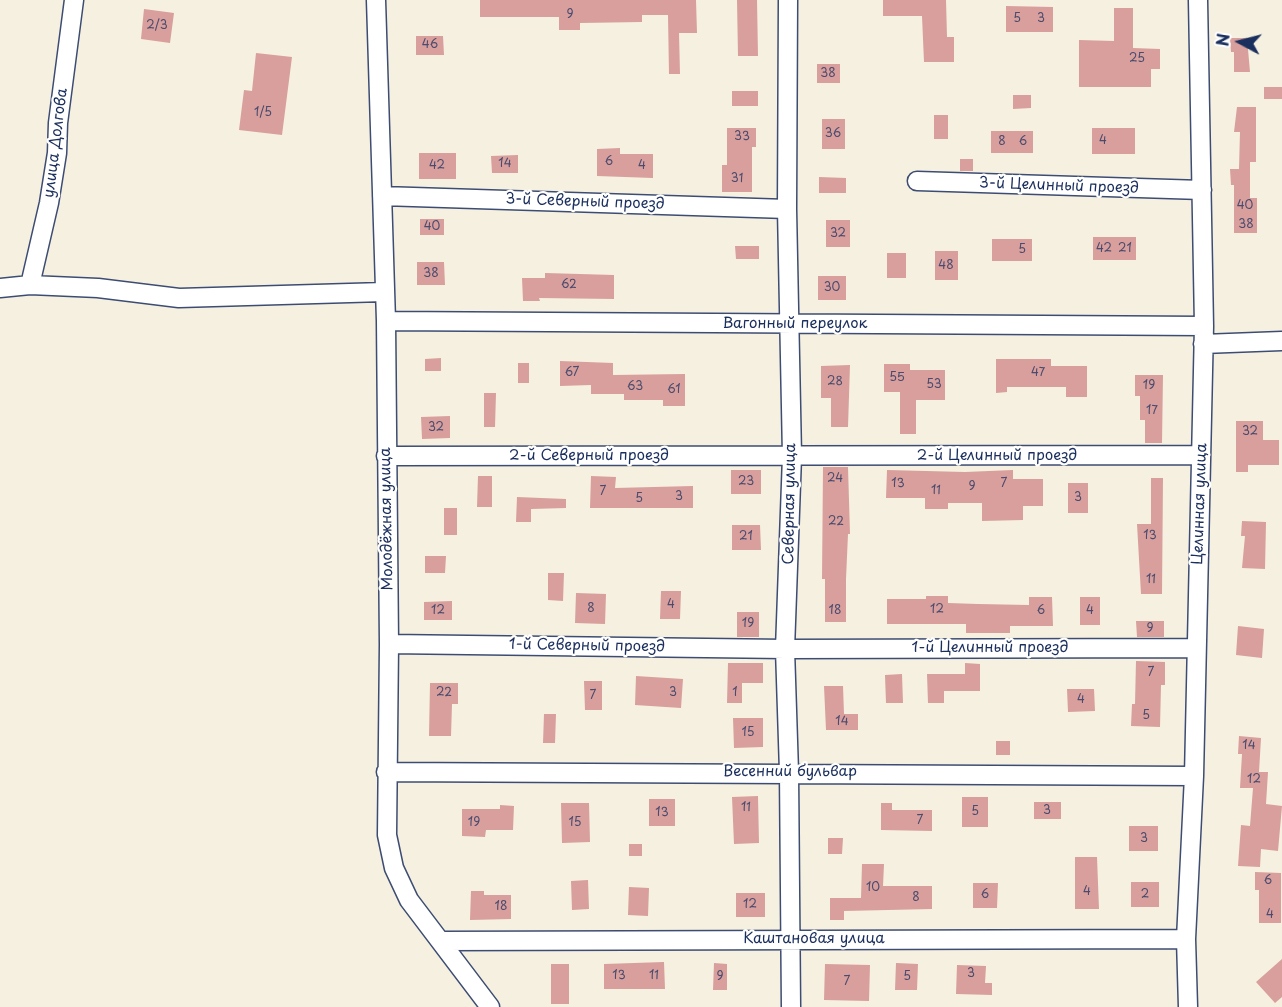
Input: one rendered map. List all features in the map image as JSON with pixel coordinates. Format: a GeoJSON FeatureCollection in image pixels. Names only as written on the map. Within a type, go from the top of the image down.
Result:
{"type":"FeatureCollection","features":[{"type":"Feature","properties":{"kind":"street","name":"улица Долгова"},"geometry":{"type":"LineString","coordinates":[[30,285],[49,203],[57,153],[58,123],[74,0]]}},
{"type":"Feature","properties":{"kind":"street","name":"Молодёжная улица"},"geometry":{"type":"LineString","coordinates":[[376,0],[386,321],[389,644],[387,835],[394,868],[409,900],[490,1007]]}},
{"type":"Feature","properties":{"kind":"street","name":"Северная улица"},"geometry":{"type":"LineString","coordinates":[[788,0],[787,208],[792,456],[785,649],[789,772],[791,1007]]}},
{"type":"Feature","properties":{"kind":"street","name":"Целинная улица"},"geometry":{"type":"LineString","coordinates":[[1188,1007],[1186,939],[1194,776],[1203,335],[1198,0]]}},
{"type":"Feature","properties":{"kind":"street","name":"3-й Целинный проезд"},"geometry":{"type":"LineString","coordinates":[[917,181],[1202,190]]}},
{"type":"Feature","properties":{"kind":"street","name":"3-й Северный проезд"},"geometry":{"type":"LineString","coordinates":[[382,196],[787,208]]}},
{"type":"Feature","properties":{"kind":"street"},"geometry":{"type":"LineString","coordinates":[[0,288],[30,285],[98,288],[179,298],[384,292]]}},
{"type":"Feature","properties":{"kind":"street","name":"Вагонный переулок"},"geometry":{"type":"LineString","coordinates":[[386,321],[789,325],[1203,335],[1282,341]]}},
{"type":"Feature","properties":{"kind":"street","name":"2-й Целинный проезд"},"geometry":{"type":"LineString","coordinates":[[792,456],[1201,455]]}},
{"type":"Feature","properties":{"kind":"street","name":"2-й Северный проезд"},"geometry":{"type":"LineString","coordinates":[[386,456],[792,456]]}},
{"type":"Feature","properties":{"kind":"street","name":"1-й Северный проезд"},"geometry":{"type":"LineString","coordinates":[[389,644],[785,649]]}},
{"type":"Feature","properties":{"kind":"street","name":"1-й Целинный проезд"},"geometry":{"type":"LineString","coordinates":[[785,649],[1196,648]]}},
{"type":"Feature","properties":{"kind":"street","name":"Весенний бульвар"},"geometry":{"type":"LineString","coordinates":[[386,772],[789,772],[1194,776]]}},
{"type":"Feature","properties":{"kind":"street","name":"Каштановая улица"},"geometry":{"type":"LineString","coordinates":[[441,941],[790,938],[1186,939]]}},
{"type":"Feature","properties":{"kind":"building"},"geometry":{"type":"Polygon","coordinates":[[[480,0],[696,0],[697,33],[679,33],[680,74],[669,74],[668,15],[642,15],[642,22],[580,23],[580,30],[559,30],[559,17],[480,17],[480,0]]]}},
{"type":"Feature","properties":{"kind":"building"},"geometry":{"type":"Polygon","coordinates":[[[737,0],[757,0],[758,56],[738,56],[737,0]]]}},
{"type":"Feature","properties":{"kind":"building"},"geometry":{"type":"Polygon","coordinates":[[[883,0],[946,0],[947,37],[954,37],[954,62],[924,62],[922,16],[883,16],[883,0]]]}},
{"type":"Feature","properties":{"kind":"building"},"geometry":{"type":"Polygon","coordinates":[[[1006,6],[1053,7],[1053,32],[1006,32],[1006,6]]]}},
{"type":"Feature","properties":{"kind":"building"},"geometry":{"type":"Polygon","coordinates":[[[1114,8],[1133,8],[1133,48],[1160,49],[1160,69],[1151,69],[1151,87],[1079,87],[1079,40],[1114,41],[1114,8]]]}},
{"type":"Feature","properties":{"kind":"building"},"geometry":{"type":"Polygon","coordinates":[[[144,9],[174,13],[170,43],[141,39],[144,9]]]}},
{"type":"Feature","properties":{"kind":"building"},"geometry":{"type":"Polygon","coordinates":[[[416,36],[443,36],[444,55],[416,55],[416,36]]]}},
{"type":"Feature","properties":{"kind":"building"},"geometry":{"type":"Polygon","coordinates":[[[1230,38],[1247,38],[1250,72],[1234,72],[1234,52],[1231,52],[1230,38]]]}},
{"type":"Feature","properties":{"kind":"building"},"geometry":{"type":"Polygon","coordinates":[[[256,53],[292,57],[282,135],[239,130],[244,90],[252,91],[256,53]]]}},
{"type":"Feature","properties":{"kind":"building"},"geometry":{"type":"Polygon","coordinates":[[[817,64],[840,64],[840,83],[817,83],[817,64]]]}},
{"type":"Feature","properties":{"kind":"building"},"geometry":{"type":"Polygon","coordinates":[[[1264,87],[1282,87],[1282,99],[1264,99],[1264,87]]]}},
{"type":"Feature","properties":{"kind":"building"},"geometry":{"type":"Polygon","coordinates":[[[732,91],[758,91],[758,106],[732,106],[732,91]]]}},
{"type":"Feature","properties":{"kind":"building"},"geometry":{"type":"Polygon","coordinates":[[[1013,95],[1031,95],[1031,108],[1013,109],[1013,95]]]}},
{"type":"Feature","properties":{"kind":"building"},"geometry":{"type":"Polygon","coordinates":[[[1237,107],[1256,107],[1256,162],[1250,162],[1250,198],[1257,198],[1257,233],[1234,233],[1234,185],[1231,185],[1230,169],[1239,169],[1240,132],[1234,132],[1237,107]]]}},
{"type":"Feature","properties":{"kind":"building"},"geometry":{"type":"Polygon","coordinates":[[[934,115],[948,115],[948,139],[934,139],[934,115]]]}},
{"type":"Feature","properties":{"kind":"building"},"geometry":{"type":"Polygon","coordinates":[[[822,119],[845,119],[845,149],[822,149],[822,119]]]}},
{"type":"Feature","properties":{"kind":"building"},"geometry":{"type":"Polygon","coordinates":[[[727,128],[756,128],[756,147],[752,147],[752,192],[722,192],[722,165],[727,165],[727,128]]]}},
{"type":"Feature","properties":{"kind":"building"},"geometry":{"type":"Polygon","coordinates":[[[1092,128],[1135,128],[1135,154],[1092,154],[1092,128]]]}},
{"type":"Feature","properties":{"kind":"building"},"geometry":{"type":"Polygon","coordinates":[[[991,131],[1033,131],[1033,153],[991,153],[991,131]]]}},
{"type":"Feature","properties":{"kind":"building"},"geometry":{"type":"Polygon","coordinates":[[[620,148],[620,154],[653,154],[653,178],[597,176],[597,149],[620,148]]]}},
{"type":"Feature","properties":{"kind":"building"},"geometry":{"type":"Polygon","coordinates":[[[419,153],[456,153],[456,179],[419,179],[419,153]]]}},
{"type":"Feature","properties":{"kind":"building"},"geometry":{"type":"Polygon","coordinates":[[[518,155],[518,173],[492,173],[491,156],[518,155]]]}},
{"type":"Feature","properties":{"kind":"building"},"geometry":{"type":"Polygon","coordinates":[[[960,159],[973,159],[973,171],[960,171],[960,159]]]}},
{"type":"Feature","properties":{"kind":"building"},"geometry":{"type":"Polygon","coordinates":[[[819,177],[846,178],[846,193],[819,193],[819,177]]]}},
{"type":"Feature","properties":{"kind":"building"},"geometry":{"type":"Polygon","coordinates":[[[420,219],[444,219],[444,235],[420,235],[420,219]]]}},
{"type":"Feature","properties":{"kind":"building"},"geometry":{"type":"Polygon","coordinates":[[[826,220],[850,220],[850,247],[826,247],[826,220]]]}},
{"type":"Feature","properties":{"kind":"building"},"geometry":{"type":"Polygon","coordinates":[[[1093,237],[1136,237],[1136,260],[1093,260],[1093,237]]]}},
{"type":"Feature","properties":{"kind":"building"},"geometry":{"type":"Polygon","coordinates":[[[992,239],[1032,239],[1032,261],[992,261],[992,239]]]}},
{"type":"Feature","properties":{"kind":"building"},"geometry":{"type":"Polygon","coordinates":[[[735,246],[759,246],[759,259],[736,259],[735,246]]]}},
{"type":"Feature","properties":{"kind":"building"},"geometry":{"type":"Polygon","coordinates":[[[935,251],[958,251],[958,280],[935,280],[935,251]]]}},
{"type":"Feature","properties":{"kind":"building"},"geometry":{"type":"Polygon","coordinates":[[[887,253],[906,253],[906,278],[887,278],[887,253]]]}},
{"type":"Feature","properties":{"kind":"building"},"geometry":{"type":"Polygon","coordinates":[[[417,262],[444,262],[445,285],[417,285],[417,262]]]}},
{"type":"Feature","properties":{"kind":"building"},"geometry":{"type":"Polygon","coordinates":[[[545,273],[614,275],[614,299],[539,298],[540,301],[523,301],[522,278],[545,278],[545,273]]]}},
{"type":"Feature","properties":{"kind":"building"},"geometry":{"type":"Polygon","coordinates":[[[818,276],[846,276],[846,300],[818,300],[818,276]]]}},
{"type":"Feature","properties":{"kind":"building"},"geometry":{"type":"Polygon","coordinates":[[[441,358],[441,371],[425,371],[425,359],[441,358]]]}},
{"type":"Feature","properties":{"kind":"building"},"geometry":{"type":"Polygon","coordinates":[[[996,359],[1051,359],[1051,366],[1087,366],[1087,397],[1066,397],[1066,387],[1007,387],[1007,392],[996,393],[996,359]]]}},
{"type":"Feature","properties":{"kind":"building"},"geometry":{"type":"Polygon","coordinates":[[[560,361],[613,363],[613,375],[685,374],[685,406],[663,406],[663,400],[624,400],[624,394],[591,394],[591,385],[560,386],[560,361]]]}},
{"type":"Feature","properties":{"kind":"building"},"geometry":{"type":"Polygon","coordinates":[[[518,363],[529,363],[529,383],[518,383],[518,363]]]}},
{"type":"Feature","properties":{"kind":"building"},"geometry":{"type":"Polygon","coordinates":[[[884,364],[910,364],[910,370],[945,370],[945,400],[916,400],[916,434],[900,434],[900,392],[884,392],[884,364]]]}},
{"type":"Feature","properties":{"kind":"building"},"geometry":{"type":"Polygon","coordinates":[[[850,365],[848,427],[831,427],[831,398],[821,398],[821,366],[850,365]]]}},
{"type":"Feature","properties":{"kind":"building"},"geometry":{"type":"Polygon","coordinates":[[[1135,375],[1163,375],[1162,443],[1145,443],[1145,420],[1140,420],[1140,396],[1135,396],[1135,375]]]}},
{"type":"Feature","properties":{"kind":"building"},"geometry":{"type":"Polygon","coordinates":[[[484,393],[496,393],[495,427],[484,427],[484,393]]]}},
{"type":"Feature","properties":{"kind":"building"},"geometry":{"type":"Polygon","coordinates":[[[450,416],[450,438],[422,439],[421,417],[450,416]]]}},
{"type":"Feature","properties":{"kind":"building"},"geometry":{"type":"Polygon","coordinates":[[[1236,421],[1263,421],[1263,440],[1279,440],[1279,465],[1248,465],[1248,472],[1236,472],[1236,421]]]}},
{"type":"Feature","properties":{"kind":"building"},"geometry":{"type":"Polygon","coordinates":[[[823,467],[848,467],[850,534],[848,534],[846,622],[825,622],[825,579],[822,579],[823,467]]]}},
{"type":"Feature","properties":{"kind":"building"},"geometry":{"type":"Polygon","coordinates":[[[731,470],[761,470],[761,494],[731,494],[731,470]]]}},
{"type":"Feature","properties":{"kind":"building"},"geometry":{"type":"Polygon","coordinates":[[[887,470],[965,472],[1013,470],[1013,479],[1043,479],[1043,506],[1023,506],[1023,520],[982,521],[982,503],[948,503],[948,509],[925,509],[925,498],[886,498],[887,470]]]}},
{"type":"Feature","properties":{"kind":"building"},"geometry":{"type":"Polygon","coordinates":[[[478,476],[492,476],[492,507],[477,507],[478,476]]]}},
{"type":"Feature","properties":{"kind":"building"},"geometry":{"type":"Polygon","coordinates":[[[591,476],[616,477],[615,488],[693,486],[693,508],[590,508],[591,476]]]}},
{"type":"Feature","properties":{"kind":"building"},"geometry":{"type":"Polygon","coordinates":[[[1151,478],[1163,478],[1162,594],[1141,594],[1137,524],[1151,524],[1151,478]]]}},
{"type":"Feature","properties":{"kind":"building"},"geometry":{"type":"Polygon","coordinates":[[[1068,483],[1088,483],[1088,513],[1068,513],[1068,483]]]}},
{"type":"Feature","properties":{"kind":"building"},"geometry":{"type":"Polygon","coordinates":[[[517,497],[566,499],[566,508],[531,509],[531,522],[516,522],[517,497]]]}},
{"type":"Feature","properties":{"kind":"building"},"geometry":{"type":"Polygon","coordinates":[[[444,508],[457,508],[457,535],[444,535],[444,508]]]}},
{"type":"Feature","properties":{"kind":"building"},"geometry":{"type":"Polygon","coordinates":[[[1242,521],[1266,522],[1265,569],[1242,568],[1245,536],[1241,536],[1242,521]]]}},
{"type":"Feature","properties":{"kind":"building"},"geometry":{"type":"Polygon","coordinates":[[[732,525],[760,525],[761,550],[732,550],[732,525]]]}},
{"type":"Feature","properties":{"kind":"building"},"geometry":{"type":"Polygon","coordinates":[[[425,556],[446,556],[445,573],[425,573],[425,556]]]}},
{"type":"Feature","properties":{"kind":"building"},"geometry":{"type":"Polygon","coordinates":[[[548,573],[564,573],[563,601],[548,600],[548,573]]]}},
{"type":"Feature","properties":{"kind":"building"},"geometry":{"type":"Polygon","coordinates":[[[661,591],[681,591],[680,619],[660,619],[661,591]]]}},
{"type":"Feature","properties":{"kind":"building"},"geometry":{"type":"Polygon","coordinates":[[[576,593],[606,594],[605,624],[575,623],[576,593]]]}},
{"type":"Feature","properties":{"kind":"building"},"geometry":{"type":"Polygon","coordinates":[[[926,596],[948,596],[948,603],[1029,605],[1029,597],[1052,597],[1053,626],[1010,626],[1010,633],[966,633],[966,624],[887,624],[887,599],[926,599],[926,596]]]}},
{"type":"Feature","properties":{"kind":"building"},"geometry":{"type":"Polygon","coordinates":[[[1080,597],[1100,597],[1100,625],[1080,625],[1080,597]]]}},
{"type":"Feature","properties":{"kind":"building"},"geometry":{"type":"Polygon","coordinates":[[[452,601],[452,620],[424,620],[424,602],[452,601]]]}},
{"type":"Feature","properties":{"kind":"building"},"geometry":{"type":"Polygon","coordinates":[[[737,612],[759,612],[759,637],[737,637],[737,612]]]}},
{"type":"Feature","properties":{"kind":"building"},"geometry":{"type":"Polygon","coordinates":[[[1136,621],[1164,621],[1164,637],[1137,637],[1136,621]]]}},
{"type":"Feature","properties":{"kind":"building"},"geometry":{"type":"Polygon","coordinates":[[[1238,626],[1264,629],[1262,658],[1236,655],[1238,626]]]}},
{"type":"Feature","properties":{"kind":"building"},"geometry":{"type":"Polygon","coordinates":[[[1136,661],[1165,662],[1165,685],[1161,685],[1160,727],[1131,726],[1132,704],[1135,704],[1136,661]]]}},
{"type":"Feature","properties":{"kind":"building"},"geometry":{"type":"Polygon","coordinates":[[[728,663],[763,663],[763,683],[742,683],[742,703],[727,703],[728,663]]]}},
{"type":"Feature","properties":{"kind":"building"},"geometry":{"type":"Polygon","coordinates":[[[965,663],[980,664],[980,691],[944,691],[944,703],[928,703],[927,674],[965,674],[965,663]]]}},
{"type":"Feature","properties":{"kind":"building"},"geometry":{"type":"Polygon","coordinates":[[[902,674],[903,703],[886,703],[885,675],[902,674]]]}},
{"type":"Feature","properties":{"kind":"building"},"geometry":{"type":"Polygon","coordinates":[[[636,676],[683,679],[681,708],[635,705],[636,676]]]}},
{"type":"Feature","properties":{"kind":"building"},"geometry":{"type":"Polygon","coordinates":[[[584,681],[602,681],[602,710],[585,710],[584,681]]]}},
{"type":"Feature","properties":{"kind":"building"},"geometry":{"type":"Polygon","coordinates":[[[430,683],[458,683],[458,704],[452,704],[451,736],[429,736],[430,683]]]}},
{"type":"Feature","properties":{"kind":"building"},"geometry":{"type":"Polygon","coordinates":[[[824,686],[843,686],[844,714],[858,714],[858,730],[826,730],[824,686]]]}},
{"type":"Feature","properties":{"kind":"building"},"geometry":{"type":"Polygon","coordinates":[[[1067,689],[1094,689],[1095,711],[1068,712],[1067,689]]]}},
{"type":"Feature","properties":{"kind":"building"},"geometry":{"type":"Polygon","coordinates":[[[544,714],[556,714],[555,743],[543,743],[544,714]]]}},
{"type":"Feature","properties":{"kind":"building"},"geometry":{"type":"Polygon","coordinates":[[[733,718],[763,718],[763,747],[734,748],[733,718]]]}},
{"type":"Feature","properties":{"kind":"building"},"geometry":{"type":"Polygon","coordinates":[[[1239,736],[1261,738],[1259,772],[1268,772],[1266,804],[1282,806],[1278,851],[1261,849],[1260,867],[1238,866],[1241,825],[1250,826],[1253,788],[1240,788],[1242,754],[1238,754],[1239,736]]]}},
{"type":"Feature","properties":{"kind":"building"},"geometry":{"type":"Polygon","coordinates":[[[996,741],[1010,741],[1010,755],[996,755],[996,741]]]}},
{"type":"Feature","properties":{"kind":"building"},"geometry":{"type":"Polygon","coordinates":[[[758,796],[759,843],[734,844],[732,797],[758,796]]]}},
{"type":"Feature","properties":{"kind":"building"},"geometry":{"type":"Polygon","coordinates":[[[962,797],[988,797],[988,827],[962,827],[962,797]]]}},
{"type":"Feature","properties":{"kind":"building"},"geometry":{"type":"Polygon","coordinates":[[[649,799],[675,799],[675,826],[649,826],[649,799]]]}},
{"type":"Feature","properties":{"kind":"building"},"geometry":{"type":"Polygon","coordinates":[[[1034,802],[1061,802],[1061,819],[1034,819],[1034,802]]]}},
{"type":"Feature","properties":{"kind":"building"},"geometry":{"type":"Polygon","coordinates":[[[561,803],[589,803],[590,842],[562,843],[561,803]]]}},
{"type":"Feature","properties":{"kind":"building"},"geometry":{"type":"Polygon","coordinates":[[[881,803],[892,803],[892,810],[932,810],[932,831],[881,830],[881,803]]]}},
{"type":"Feature","properties":{"kind":"building"},"geometry":{"type":"Polygon","coordinates":[[[500,805],[514,806],[513,830],[486,830],[485,837],[462,836],[462,809],[500,809],[500,805]]]}},
{"type":"Feature","properties":{"kind":"building"},"geometry":{"type":"Polygon","coordinates":[[[1129,826],[1158,826],[1158,851],[1129,851],[1129,826]]]}},
{"type":"Feature","properties":{"kind":"building"},"geometry":{"type":"Polygon","coordinates":[[[828,838],[843,838],[842,854],[828,854],[828,838]]]}},
{"type":"Feature","properties":{"kind":"building"},"geometry":{"type":"Polygon","coordinates":[[[629,844],[642,844],[642,856],[629,856],[629,844]]]}},
{"type":"Feature","properties":{"kind":"building"},"geometry":{"type":"Polygon","coordinates":[[[1075,857],[1097,857],[1099,909],[1075,909],[1075,857]]]}},
{"type":"Feature","properties":{"kind":"building"},"geometry":{"type":"Polygon","coordinates":[[[862,864],[884,864],[883,886],[932,886],[932,909],[844,911],[844,920],[830,920],[830,898],[861,898],[862,864]]]}},
{"type":"Feature","properties":{"kind":"building"},"geometry":{"type":"Polygon","coordinates":[[[1255,872],[1281,873],[1281,923],[1259,923],[1259,890],[1255,890],[1255,872]]]}},
{"type":"Feature","properties":{"kind":"building"},"geometry":{"type":"Polygon","coordinates":[[[588,880],[589,909],[572,910],[571,881],[588,880]]]}},
{"type":"Feature","properties":{"kind":"building"},"geometry":{"type":"Polygon","coordinates":[[[1131,882],[1159,882],[1159,907],[1131,907],[1131,882]]]}},
{"type":"Feature","properties":{"kind":"building"},"geometry":{"type":"Polygon","coordinates":[[[973,883],[998,883],[997,908],[973,908],[973,883]]]}},
{"type":"Feature","properties":{"kind":"building"},"geometry":{"type":"Polygon","coordinates":[[[629,887],[649,888],[648,916],[628,915],[629,887]]]}},
{"type":"Feature","properties":{"kind":"building"},"geometry":{"type":"Polygon","coordinates":[[[471,891],[484,891],[484,895],[511,895],[511,919],[470,920],[471,891]]]}},
{"type":"Feature","properties":{"kind":"building"},"geometry":{"type":"Polygon","coordinates":[[[736,893],[765,893],[765,917],[736,917],[736,893]]]}},
{"type":"Feature","properties":{"kind":"building"},"geometry":{"type":"Polygon","coordinates":[[[1282,959],[1282,997],[1275,1003],[1256,982],[1282,959]]]}},
{"type":"Feature","properties":{"kind":"building"},"geometry":{"type":"Polygon","coordinates":[[[664,962],[665,989],[604,989],[604,964],[664,962]]]}},
{"type":"Feature","properties":{"kind":"building"},"geometry":{"type":"Polygon","coordinates":[[[714,963],[727,964],[727,990],[713,990],[714,963]]]}},
{"type":"Feature","properties":{"kind":"building"},"geometry":{"type":"Polygon","coordinates":[[[896,963],[918,964],[917,990],[895,990],[896,963]]]}},
{"type":"Feature","properties":{"kind":"building"},"geometry":{"type":"Polygon","coordinates":[[[551,964],[569,964],[569,1004],[551,1004],[551,964]]]}},
{"type":"Feature","properties":{"kind":"building"},"geometry":{"type":"Polygon","coordinates":[[[825,964],[870,965],[869,1001],[824,1000],[825,964]]]}},
{"type":"Feature","properties":{"kind":"building"},"geometry":{"type":"Polygon","coordinates":[[[957,965],[986,966],[985,983],[992,983],[992,995],[956,994],[957,965]]]}}]}
